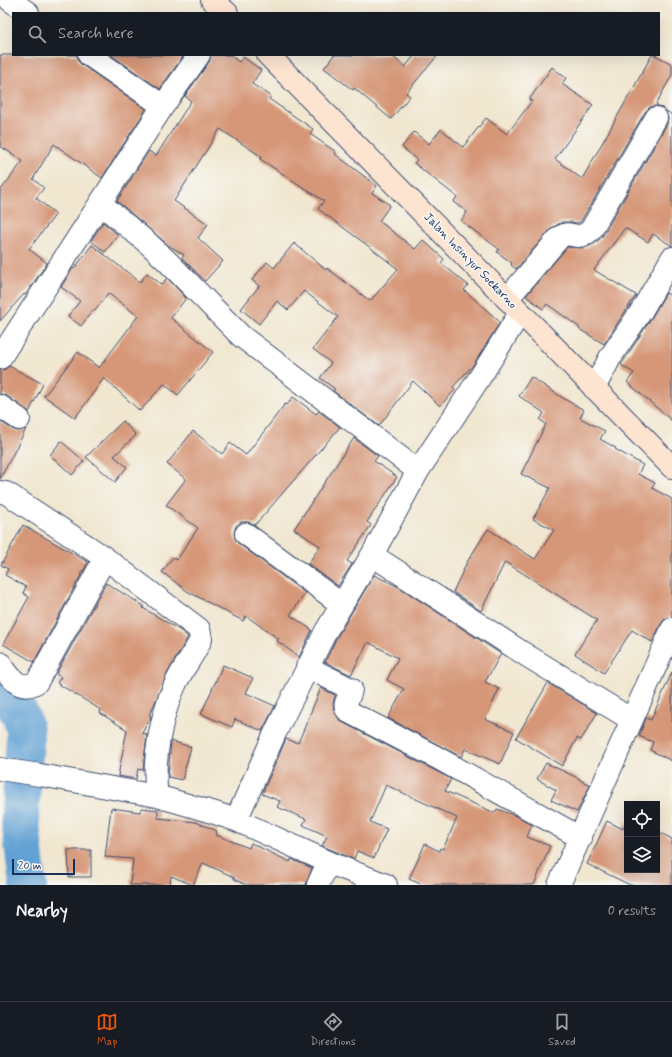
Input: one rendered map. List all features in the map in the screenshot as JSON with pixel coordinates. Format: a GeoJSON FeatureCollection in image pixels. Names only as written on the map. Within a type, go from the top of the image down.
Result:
{"type":"FeatureCollection","features":[{"type":"Feature","properties":{"kind":"main road"},"geometry":{"type":"LineString","coordinates":[[212,0],[226,12]]}},
{"type":"Feature","properties":{"kind":"main road","name":"Jalan Insinyur Soekarno"},"geometry":{"type":"LineString","coordinates":[[269,56],[672,467]]}},
{"type":"Feature","properties":{"kind":"street"},"geometry":{"type":"LineString","coordinates":[[10,0],[27,12]]}},
{"type":"Feature","properties":{"kind":"street"},"geometry":{"type":"LineString","coordinates":[[90,56],[163,106]]}},
{"type":"Feature","properties":{"kind":"street"},"geometry":{"type":"LineString","coordinates":[[0,358],[163,106],[198,56]]}},
{"type":"Feature","properties":{"kind":"street"},"geometry":{"type":"LineString","coordinates":[[236,820],[307,667],[341,604],[372,555],[418,470],[482,374],[513,306],[559,238],[564,234],[578,236],[591,230],[656,118]]}},
{"type":"Feature","properties":{"kind":"street"},"geometry":{"type":"LineString","coordinates":[[100,203],[150,244],[241,336],[418,470]]}},
{"type":"Feature","properties":{"kind":"street"},"geometry":{"type":"LineString","coordinates":[[594,388],[611,356],[642,310],[672,258]]}},
{"type":"Feature","properties":{"kind":"street"},"geometry":{"type":"LineString","coordinates":[[0,406],[19,419]]}},
{"type":"Feature","properties":{"kind":"street"},"geometry":{"type":"LineString","coordinates":[[0,492],[11,496],[105,558],[199,629],[201,639],[175,685],[163,722],[156,766],[156,788],[158,796]]}},
{"type":"Feature","properties":{"kind":"street"},"geometry":{"type":"LineString","coordinates":[[246,534],[341,604]]}},
{"type":"Feature","properties":{"kind":"street"},"geometry":{"type":"LineString","coordinates":[[372,555],[632,720]]}},
{"type":"Feature","properties":{"kind":"street"},"geometry":{"type":"LineString","coordinates":[[0,664],[10,677],[22,685],[32,685],[37,682],[105,558]]}},
{"type":"Feature","properties":{"kind":"street"},"geometry":{"type":"LineString","coordinates":[[559,885],[672,629]]}},
{"type":"Feature","properties":{"kind":"street"},"geometry":{"type":"LineString","coordinates":[[307,667],[351,689],[345,706],[345,709],[349,712],[436,756],[581,838]]}},
{"type":"Feature","properties":{"kind":"street"},"geometry":{"type":"LineString","coordinates":[[0,769],[158,796],[236,820],[328,862],[386,885]]}},
{"type":"Feature","properties":{"kind":"street"},"geometry":{"type":"LineString","coordinates":[[318,885],[328,862]]}},
{"type":"Feature","properties":{"kind":"building"},"geometry":{"type":"Polygon","coordinates":[[[0,55],[77,56],[78,61],[82,65],[146,109],[102,178],[54,144],[33,179],[44,188],[36,198],[56,214],[29,249],[47,263],[25,295],[24,294],[0,321],[0,191],[23,161],[0,146],[0,55]]]}},
{"type":"Feature","properties":{"kind":"building"},"geometry":{"type":"Polygon","coordinates":[[[112,56],[183,56],[160,89],[112,56]]]}},
{"type":"Feature","properties":{"kind":"building"},"geometry":{"type":"Polygon","coordinates":[[[211,56],[231,56],[239,62],[243,57],[261,70],[252,84],[271,96],[269,99],[313,129],[310,134],[336,152],[335,154],[377,186],[372,193],[390,205],[379,221],[415,249],[423,240],[444,259],[441,263],[468,285],[464,290],[500,322],[474,364],[453,387],[455,390],[440,406],[413,381],[379,426],[333,391],[335,389],[320,378],[331,363],[313,349],[338,317],[304,291],[288,310],[277,301],[259,324],[241,309],[259,286],[252,280],[267,262],[274,268],[294,243],[326,270],[327,268],[370,301],[398,269],[318,209],[324,201],[260,159],[262,157],[220,129],[174,201],[208,224],[198,238],[223,261],[205,281],[182,258],[184,255],[168,245],[117,201],[149,151],[156,156],[191,101],[185,96],[209,62],[211,56]]]}},
{"type":"Feature","properties":{"kind":"building"},"geometry":{"type":"Polygon","coordinates":[[[333,56],[392,56],[405,67],[414,56],[437,56],[406,93],[410,96],[391,119],[354,88],[353,90],[324,68],[333,56]]]}},
{"type":"Feature","properties":{"kind":"building"},"geometry":{"type":"Polygon","coordinates":[[[651,56],[657,56],[672,64],[672,75],[656,104],[660,107],[650,107],[645,112],[581,221],[578,223],[562,222],[552,228],[516,269],[511,265],[512,263],[497,252],[499,249],[461,221],[467,212],[453,202],[457,197],[414,163],[417,160],[402,147],[414,132],[429,144],[441,129],[463,147],[486,118],[507,134],[532,101],[529,100],[552,67],[566,78],[562,84],[593,105],[555,159],[582,179],[651,56]]]}},
{"type":"Feature","properties":{"kind":"building"},"geometry":{"type":"Polygon","coordinates":[[[665,110],[672,115],[672,246],[653,234],[648,242],[625,228],[594,270],[636,295],[604,344],[579,329],[579,327],[547,304],[543,309],[526,296],[567,247],[585,248],[594,244],[602,237],[667,124],[668,118],[665,110]]]}},
{"type":"Feature","properties":{"kind":"building"},"geometry":{"type":"Polygon","coordinates":[[[103,222],[118,235],[105,252],[91,241],[103,222]]]}},
{"type":"Feature","properties":{"kind":"building"},"geometry":{"type":"Polygon","coordinates":[[[92,245],[140,282],[147,273],[162,285],[167,278],[186,298],[171,318],[213,352],[178,395],[164,384],[140,411],[104,378],[75,418],[44,396],[78,352],[99,368],[138,316],[108,293],[95,311],[93,310],[81,326],[68,316],[80,301],[61,287],[73,268],[74,269],[92,245]]]}},
{"type":"Feature","properties":{"kind":"building"},"geometry":{"type":"Polygon","coordinates":[[[666,293],[672,296],[672,421],[627,382],[634,373],[621,365],[666,293]]]}},
{"type":"Feature","properties":{"kind":"building"},"geometry":{"type":"Polygon","coordinates":[[[9,366],[43,384],[29,412],[7,396],[0,394],[0,370],[9,366]]]}},
{"type":"Feature","properties":{"kind":"building"},"geometry":{"type":"Polygon","coordinates":[[[531,377],[584,410],[580,418],[605,431],[600,439],[643,465],[638,474],[655,483],[652,488],[672,499],[672,617],[665,619],[661,624],[652,642],[632,630],[604,673],[575,654],[597,620],[505,562],[481,611],[453,592],[467,562],[488,529],[535,559],[554,530],[533,519],[550,488],[521,474],[546,424],[540,420],[544,413],[519,396],[531,377]]]}},
{"type":"Feature","properties":{"kind":"building"},"geometry":{"type":"Polygon","coordinates":[[[293,397],[316,414],[319,411],[340,427],[255,525],[248,522],[241,522],[236,526],[234,533],[235,539],[239,544],[305,593],[290,615],[312,630],[299,657],[277,641],[279,639],[246,616],[243,621],[187,591],[162,572],[173,557],[177,560],[198,528],[166,505],[186,479],[167,464],[193,431],[222,454],[230,443],[246,455],[285,404],[287,405],[293,397]]]}},
{"type":"Feature","properties":{"kind":"building"},"geometry":{"type":"Polygon","coordinates":[[[0,421],[18,431],[26,429],[0,479],[0,421]]]}},
{"type":"Feature","properties":{"kind":"building"},"geometry":{"type":"Polygon","coordinates":[[[123,421],[136,435],[114,456],[127,467],[115,482],[86,457],[123,421]]]}},
{"type":"Feature","properties":{"kind":"building"},"geometry":{"type":"Polygon","coordinates":[[[354,438],[378,456],[374,461],[397,477],[367,522],[371,525],[347,561],[352,564],[338,586],[308,564],[320,546],[294,529],[354,438]]]}},
{"type":"Feature","properties":{"kind":"building"},"geometry":{"type":"Polygon","coordinates":[[[61,441],[84,461],[72,475],[50,455],[61,441]]]}},
{"type":"Feature","properties":{"kind":"building"},"geometry":{"type":"Polygon","coordinates":[[[23,525],[88,562],[34,662],[3,644],[29,597],[23,593],[26,587],[5,575],[8,569],[1,565],[23,525]]]}},
{"type":"Feature","properties":{"kind":"building"},"geometry":{"type":"Polygon","coordinates":[[[374,575],[399,587],[501,654],[485,682],[499,689],[485,719],[514,732],[500,764],[465,749],[461,757],[388,718],[404,689],[387,680],[398,658],[368,642],[351,675],[325,662],[337,637],[374,575]]]}},
{"type":"Feature","properties":{"kind":"building"},"geometry":{"type":"Polygon","coordinates":[[[106,583],[144,606],[143,608],[181,631],[188,637],[167,674],[149,715],[151,716],[150,719],[142,733],[147,734],[143,770],[138,769],[136,779],[118,776],[127,730],[100,713],[101,710],[57,683],[61,677],[56,674],[106,583]]]}},
{"type":"Feature","properties":{"kind":"building"},"geometry":{"type":"Polygon","coordinates":[[[223,665],[253,678],[246,693],[275,706],[262,731],[235,719],[232,727],[201,714],[223,665]]]}},
{"type":"Feature","properties":{"kind":"building"},"geometry":{"type":"Polygon","coordinates":[[[672,672],[672,761],[650,750],[653,742],[639,736],[646,718],[651,720],[672,672]]]}},
{"type":"Feature","properties":{"kind":"building"},"geometry":{"type":"Polygon","coordinates":[[[548,683],[597,713],[581,740],[577,738],[562,766],[516,738],[548,683]]]}},
{"type":"Feature","properties":{"kind":"building"},"geometry":{"type":"Polygon","coordinates":[[[321,688],[335,695],[333,703],[334,710],[340,721],[451,779],[445,791],[495,813],[497,809],[519,817],[532,825],[527,837],[550,846],[534,885],[423,885],[409,879],[425,844],[439,851],[440,848],[443,849],[457,818],[386,785],[370,822],[387,829],[374,858],[357,851],[354,859],[322,846],[327,836],[303,825],[306,819],[277,807],[280,801],[262,794],[286,739],[298,743],[321,688]]]}},
{"type":"Feature","properties":{"kind":"building"},"geometry":{"type":"Polygon","coordinates":[[[171,741],[191,747],[182,780],[168,777],[171,741]]]}},
{"type":"Feature","properties":{"kind":"building"},"geometry":{"type":"Polygon","coordinates":[[[546,763],[590,785],[577,812],[551,800],[556,790],[537,779],[546,763]]]}},
{"type":"Feature","properties":{"kind":"building"},"geometry":{"type":"Polygon","coordinates":[[[111,808],[140,812],[141,808],[158,810],[158,818],[196,822],[217,831],[216,835],[249,848],[251,843],[290,862],[291,859],[312,868],[306,885],[246,885],[234,879],[234,877],[203,863],[193,885],[171,876],[170,885],[130,885],[133,859],[105,857],[111,808]]]}},
{"type":"Feature","properties":{"kind":"building"},"geometry":{"type":"Polygon","coordinates":[[[607,821],[623,829],[624,826],[624,873],[660,873],[660,833],[672,839],[672,885],[630,885],[587,864],[607,821]]]}},
{"type":"Feature","properties":{"kind":"building"},"geometry":{"type":"Polygon","coordinates":[[[68,850],[91,850],[91,877],[69,877],[68,850]]]}},
{"type":"Feature","properties":{"kind":"waterway"},"geometry":{"type":"LineString","coordinates":[[0,685],[17,709],[25,729],[20,817],[28,885]]}}]}
